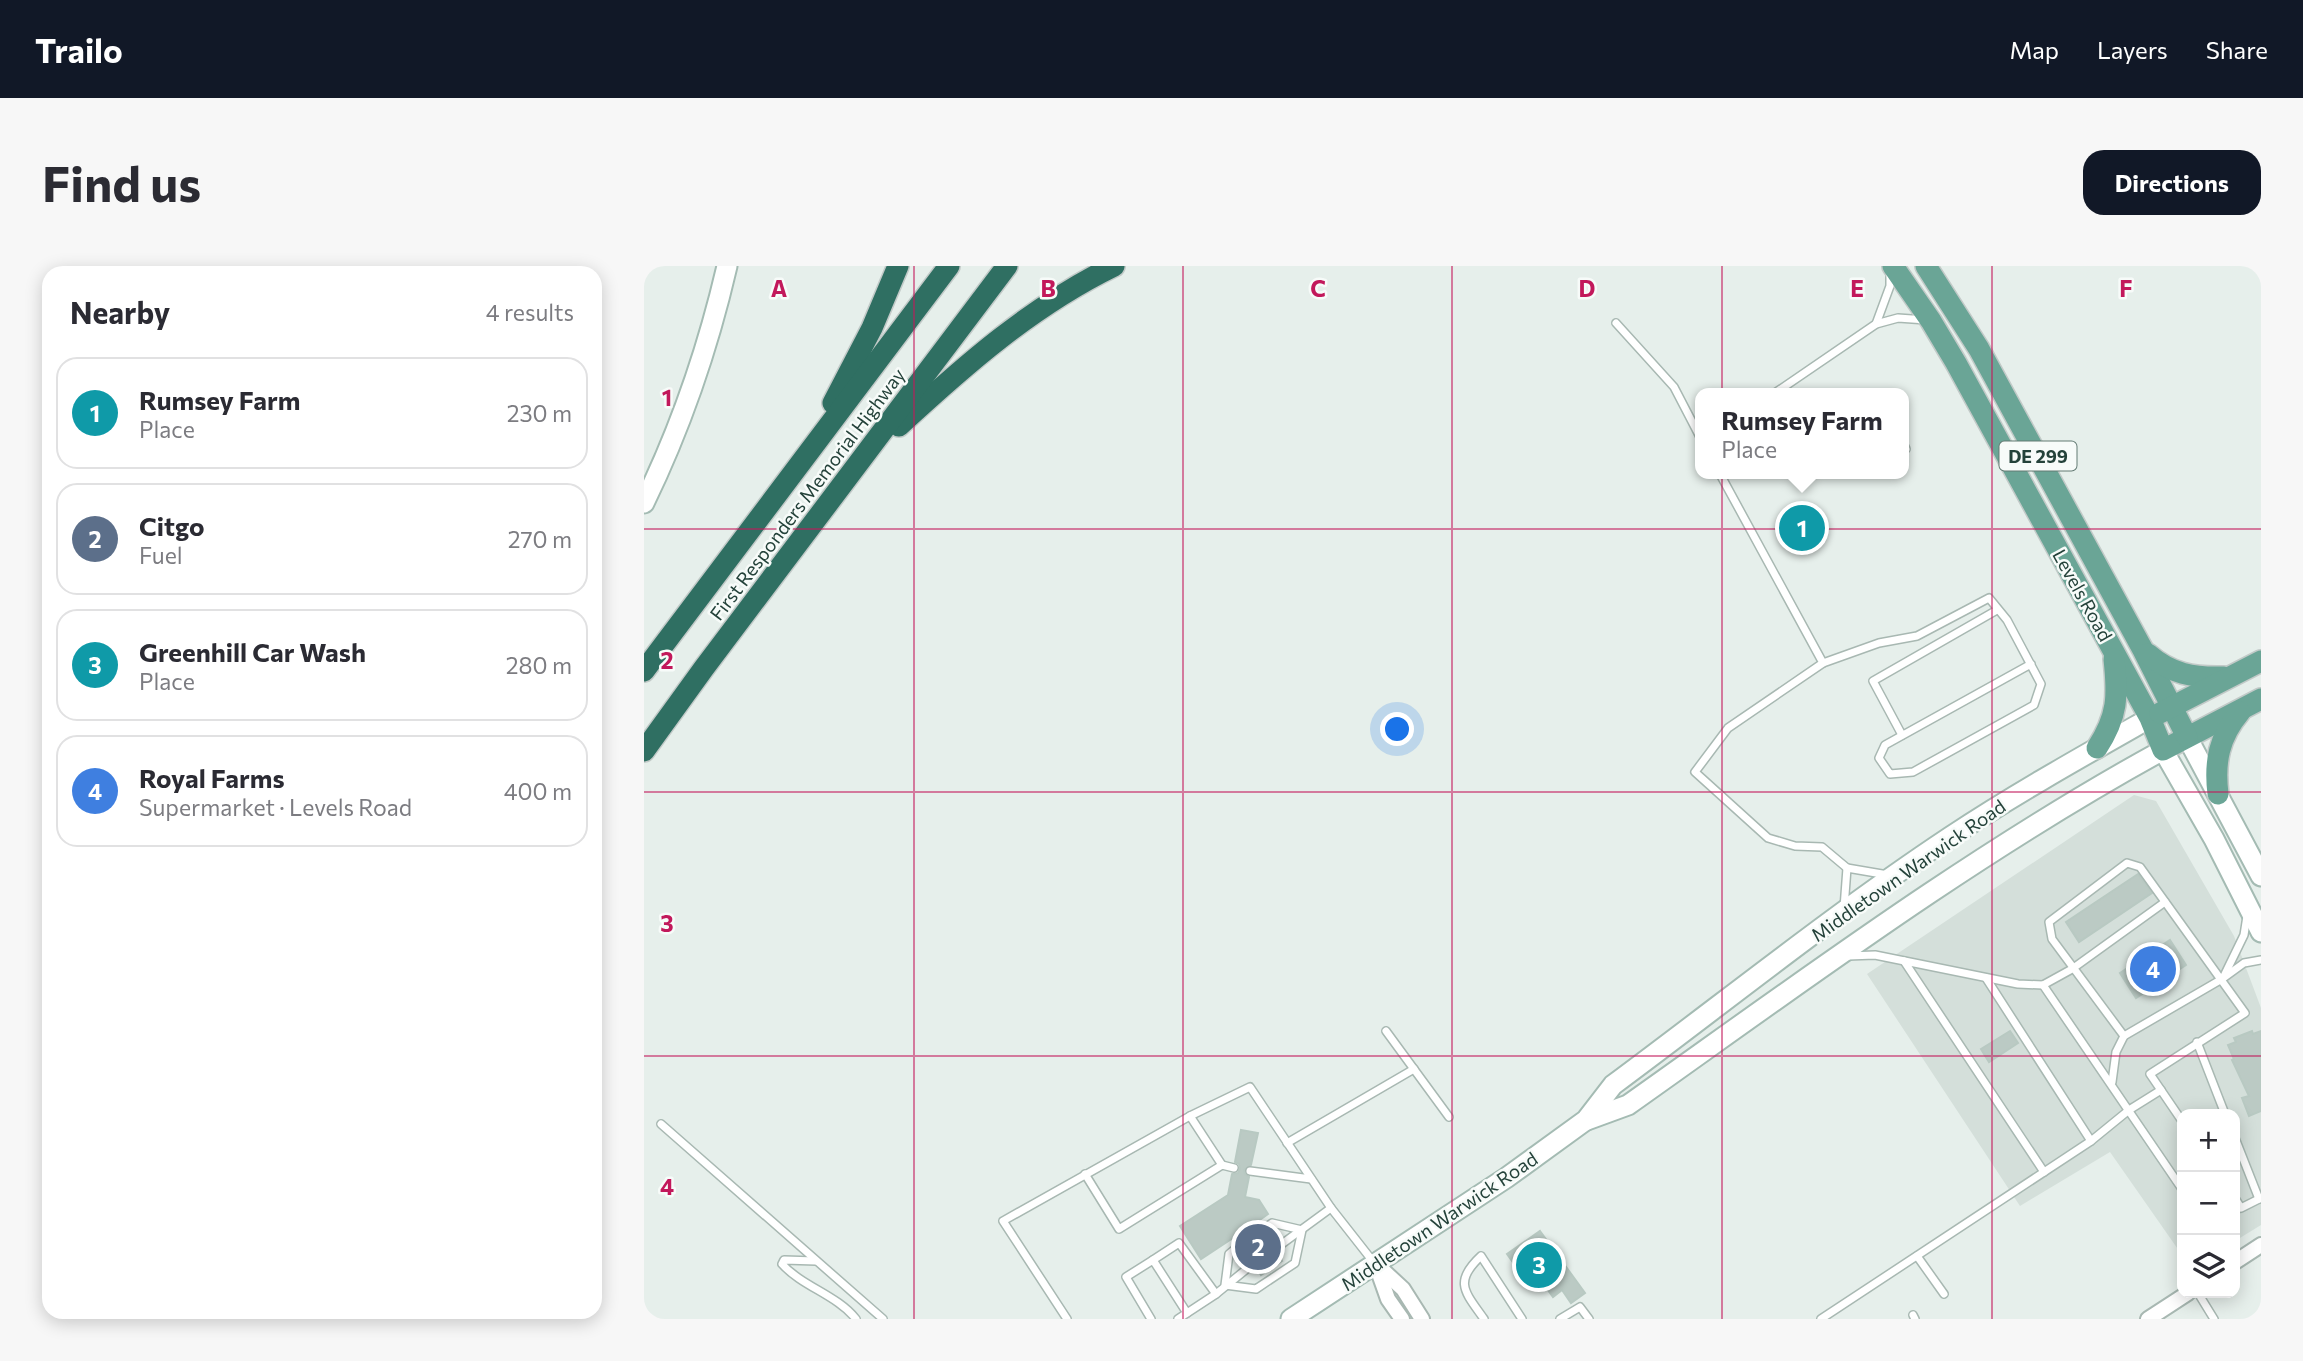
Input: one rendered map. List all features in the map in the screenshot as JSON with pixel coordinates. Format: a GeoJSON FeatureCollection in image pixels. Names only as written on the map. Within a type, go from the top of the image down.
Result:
{"type":"FeatureCollection","features":[{"type":"Feature","properties":{"kind":"highway"},"geometry":{"type":"LineString","coordinates":[[803,459],[872,328],[898,266]]}},
{"type":"Feature","properties":{"kind":"highway","name":"First Responders Memorial Highway"},"geometry":{"type":"LineString","coordinates":[[644,671],[948,266]]}},
{"type":"Feature","properties":{"kind":"highway","name":"First Responders Memorial Highway"},"geometry":{"type":"LineString","coordinates":[[644,751],[1007,266]]}},
{"type":"Feature","properties":{"kind":"highway"},"geometry":{"type":"LineString","coordinates":[[859,463],[990,345],[1024,319],[1115,266]]}},
{"type":"Feature","properties":{"kind":"main road","name":"Levels Road"},"geometry":{"type":"LineString","coordinates":[[1892,266],[1931,321],[1956,363],[2150,718],[2163,750]]}},
{"type":"Feature","properties":{"kind":"main road","name":"Levels Road"},"geometry":{"type":"LineString","coordinates":[[1926,266],[1979,349],[2143,650],[2187,737]]}},
{"type":"Feature","properties":{"kind":"main road"},"geometry":{"type":"LineString","coordinates":[[2097,748],[2107,733],[2115,710],[2117,695],[2113,650]]}},
{"type":"Feature","properties":{"kind":"main road","name":"DE 299"},"geometry":{"type":"LineString","coordinates":[[2143,650],[2158,663],[2179,674],[2197,678],[2230,677]]}},
{"type":"Feature","properties":{"kind":"main road","name":"Middletown Warwick Road"},"geometry":{"type":"LineString","coordinates":[[2150,718],[2261,661]]}},
{"type":"Feature","properties":{"kind":"main road"},"geometry":{"type":"LineString","coordinates":[[2217,794],[2216,768],[2219,748],[2228,729],[2252,704]]}},
{"type":"Feature","properties":{"kind":"main road","name":"Middletown Warwick Road"},"geometry":{"type":"LineString","coordinates":[[2163,750],[2252,704]]}},
{"type":"Feature","properties":{"kind":"street"},"geometry":{"type":"LineString","coordinates":[[644,503],[689,398],[707,344],[727,266]]}},
{"type":"Feature","properties":{"kind":"street","name":"Middletown Warwick Road"},"geometry":{"type":"LineString","coordinates":[[1586,1121],[1613,1086],[1844,911],[1961,830],[2150,718]]}},
{"type":"Feature","properties":{"kind":"street","name":"Levels Road"},"geometry":{"type":"LineString","coordinates":[[2187,737],[2261,876]]}},
{"type":"Feature","properties":{"kind":"street","name":"Middletown Warwick Road"},"geometry":{"type":"LineString","coordinates":[[1292,1319],[1506,1178],[1586,1121],[1628,1105],[1968,866],[2163,750]]}},
{"type":"Feature","properties":{"kind":"street","name":"Levels Road"},"geometry":{"type":"LineString","coordinates":[[2163,750],[2261,932]]}},
{"type":"Feature","properties":{"kind":"street"},"geometry":{"type":"LineString","coordinates":[[2240,1259],[2261,1245]]}},
{"type":"Feature","properties":{"kind":"street"},"geometry":{"type":"LineString","coordinates":[[1376,1264],[1388,1299],[1402,1319]]}},
{"type":"Feature","properties":{"kind":"street"},"geometry":{"type":"LineString","coordinates":[[1376,1264],[1402,1289],[1422,1319]]}},
{"type":"Feature","properties":{"kind":"street"},"geometry":{"type":"LineString","coordinates":[[2148,1319],[2180,1298]]}},
{"type":"Feature","properties":{"kind":"lane"},"geometry":{"type":"LineString","coordinates":[[1876,324],[1890,286],[1892,266]]}},
{"type":"Feature","properties":{"kind":"lane"},"geometry":{"type":"LineString","coordinates":[[1782,388],[1876,324],[1898,318],[1931,321]]}},
{"type":"Feature","properties":{"kind":"lane"},"geometry":{"type":"LineString","coordinates":[[1616,323],[1674,387],[1695,427]]}},
{"type":"Feature","properties":{"kind":"lane"},"geometry":{"type":"LineString","coordinates":[[1723,479],[1823,663]]}},
{"type":"Feature","properties":{"kind":"lane"},"geometry":{"type":"LineString","coordinates":[[1896,876],[1847,867],[1822,847],[1795,846],[1768,838],[1695,772],[1728,728],[1823,663],[1879,643],[1917,636],[1989,598],[2007,620],[2031,664],[2041,684],[2034,705],[1913,772],[1890,774],[1879,758],[1885,745],[2031,664]]}},
{"type":"Feature","properties":{"kind":"lane"},"geometry":{"type":"LineString","coordinates":[[1902,735],[1873,681],[1997,610]]}},
{"type":"Feature","properties":{"kind":"lane"},"geometry":{"type":"LineString","coordinates":[[2124,1037],[2052,939],[2049,922],[2127,863],[2140,867],[2245,1013],[2150,1074],[2177,1114]]}},
{"type":"Feature","properties":{"kind":"lane"},"geometry":{"type":"LineString","coordinates":[[1844,911],[1847,867]]}},
{"type":"Feature","properties":{"kind":"lane"},"geometry":{"type":"LineString","coordinates":[[1836,958],[1863,954],[2018,984],[2043,985],[2072,969],[2165,902]]}},
{"type":"Feature","properties":{"kind":"lane"},"geometry":{"type":"LineString","coordinates":[[2222,979],[2244,935],[2248,904]]}},
{"type":"Feature","properties":{"kind":"lane"},"geometry":{"type":"LineString","coordinates":[[2112,1083],[2116,1052],[2124,1037],[2244,963],[2261,960]]}},
{"type":"Feature","properties":{"kind":"lane"},"geometry":{"type":"LineString","coordinates":[[1904,961],[2044,1172]]}},
{"type":"Feature","properties":{"kind":"lane"},"geometry":{"type":"LineString","coordinates":[[1986,978],[2091,1140]]}},
{"type":"Feature","properties":{"kind":"lane"},"geometry":{"type":"LineString","coordinates":[[2043,985],[2177,1182]]}},
{"type":"Feature","properties":{"kind":"lane"},"geometry":{"type":"LineString","coordinates":[[1386,1031],[1450,1117]]}},
{"type":"Feature","properties":{"kind":"lane"},"geometry":{"type":"LineString","coordinates":[[2197,1042],[2223,1109]]}},
{"type":"Feature","properties":{"kind":"lane"},"geometry":{"type":"LineString","coordinates":[[1287,1143],[1414,1069]]}},
{"type":"Feature","properties":{"kind":"lane"},"geometry":{"type":"LineString","coordinates":[[1067,1319],[1003,1221],[1190,1116],[1250,1087],[1331,1208],[1376,1264]]}},
{"type":"Feature","properties":{"kind":"lane"},"geometry":{"type":"LineString","coordinates":[[1821,1319],[2044,1172],[2161,1090]]}},
{"type":"Feature","properties":{"kind":"lane"},"geometry":{"type":"LineString","coordinates":[[1190,1116],[1222,1166]]}},
{"type":"Feature","properties":{"kind":"lane"},"geometry":{"type":"LineString","coordinates":[[661,1124],[883,1319]]}},
{"type":"Feature","properties":{"kind":"lane"},"geometry":{"type":"LineString","coordinates":[[2240,1150],[2260,1199],[2240,1206]]}},
{"type":"Feature","properties":{"kind":"lane"},"geometry":{"type":"LineString","coordinates":[[1084,1174],[1119,1229],[1222,1166],[1234,1168]]}},
{"type":"Feature","properties":{"kind":"lane"},"geometry":{"type":"LineString","coordinates":[[1250,1171],[1311,1179]]}},
{"type":"Feature","properties":{"kind":"lane"},"geometry":{"type":"LineString","coordinates":[[1275,1249],[1331,1208]]}},
{"type":"Feature","properties":{"kind":"lane"},"geometry":{"type":"LineString","coordinates":[[1262,1230],[1272,1223],[1302,1230]]}},
{"type":"Feature","properties":{"kind":"lane"},"geometry":{"type":"LineString","coordinates":[[1225,1285],[1256,1289],[1295,1263],[1302,1230]]}},
{"type":"Feature","properties":{"kind":"lane"},"geometry":{"type":"LineString","coordinates":[[1151,1319],[1126,1277],[1179,1243],[1216,1294]]}},
{"type":"Feature","properties":{"kind":"lane"},"geometry":{"type":"LineString","coordinates":[[1225,1285],[1229,1254],[1241,1244]]}},
{"type":"Feature","properties":{"kind":"lane"},"geometry":{"type":"LineString","coordinates":[[1484,1319],[1469,1297],[1464,1282],[1468,1268],[1481,1256],[1522,1319]]}},
{"type":"Feature","properties":{"kind":"lane"},"geometry":{"type":"LineString","coordinates":[[1917,1256],[1944,1294]]}},
{"type":"Feature","properties":{"kind":"lane"},"geometry":{"type":"LineString","coordinates":[[817,1261],[784,1260],[782,1264],[849,1310],[856,1319]]}},
{"type":"Feature","properties":{"kind":"lane"},"geometry":{"type":"LineString","coordinates":[[1153,1260],[1187,1313]]}},
{"type":"Feature","properties":{"kind":"lane"},"geometry":{"type":"LineString","coordinates":[[1178,1319],[1216,1294],[1254,1263]]}},
{"type":"Feature","properties":{"kind":"lane"},"geometry":{"type":"LineString","coordinates":[[2200,1298],[2214,1319]]}},
{"type":"Feature","properties":{"kind":"lane"},"geometry":{"type":"LineString","coordinates":[[1560,1319],[1580,1307],[1589,1319]]}},
{"type":"Feature","properties":{"kind":"shaded area"},"geometry":{"type":"Polygon","coordinates":[[[2134,795],[2156,801],[2234,936],[2261,1008],[2261,1225],[2240,1238],[2240,1109],[2177,1109],[2177,1248],[2110,1152],[2020,1206],[1867,974],[2134,795]]]}},
{"type":"Feature","properties":{"kind":"building"},"geometry":{"type":"Polygon","coordinates":[[[2138,874],[2152,893],[2079,942],[2066,922],[2138,874]]]}},
{"type":"Feature","properties":{"kind":"building"},"geometry":{"type":"Polygon","coordinates":[[[2170,940],[2186,965],[2136,998],[2120,973],[2170,940]]]}},
{"type":"Feature","properties":{"kind":"building"},"geometry":{"type":"Polygon","coordinates":[[[2010,1031],[2018,1043],[1989,1062],[1981,1049],[2010,1031]]]}},
{"type":"Feature","properties":{"kind":"building"},"geometry":{"type":"Polygon","coordinates":[[[2252,1031],[2253,1034],[2261,1031],[2261,1111],[2249,1116],[2242,1098],[2249,1096],[2228,1045],[2236,1042],[2234,1038],[2252,1031]]]}},
{"type":"Feature","properties":{"kind":"building"},"geometry":{"type":"Polygon","coordinates":[[[1241,1130],[1258,1133],[1251,1165],[1244,1170],[1249,1177],[1245,1197],[1259,1200],[1268,1214],[1257,1222],[1259,1225],[1256,1231],[1260,1236],[1266,1235],[1271,1244],[1270,1252],[1273,1255],[1278,1254],[1282,1261],[1261,1275],[1257,1268],[1260,1265],[1259,1260],[1256,1257],[1250,1258],[1244,1249],[1247,1244],[1244,1239],[1238,1239],[1236,1236],[1201,1259],[1180,1226],[1228,1195],[1232,1174],[1238,1173],[1240,1169],[1235,1162],[1241,1130]]]}},
{"type":"Feature","properties":{"kind":"building"},"geometry":{"type":"Polygon","coordinates":[[[1540,1231],[1585,1293],[1571,1303],[1562,1290],[1553,1297],[1537,1275],[1527,1282],[1507,1254],[1540,1231]]]}},
{"type":"Feature","properties":{"kind":"place","name":"Rumsey Farm"},"geometry":{"type":"Point","coordinates":[1802,528]}},
{"type":"Feature","properties":{"kind":"place","name":"Royal Farms"},"geometry":{"type":"Point","coordinates":[2153,969]}},
{"type":"Feature","properties":{"kind":"place","name":"Citgo"},"geometry":{"type":"Point","coordinates":[1258,1247]}},
{"type":"Feature","properties":{"kind":"place","name":"Greenhill Car Wash"},"geometry":{"type":"Point","coordinates":[1539,1265]}}]}
